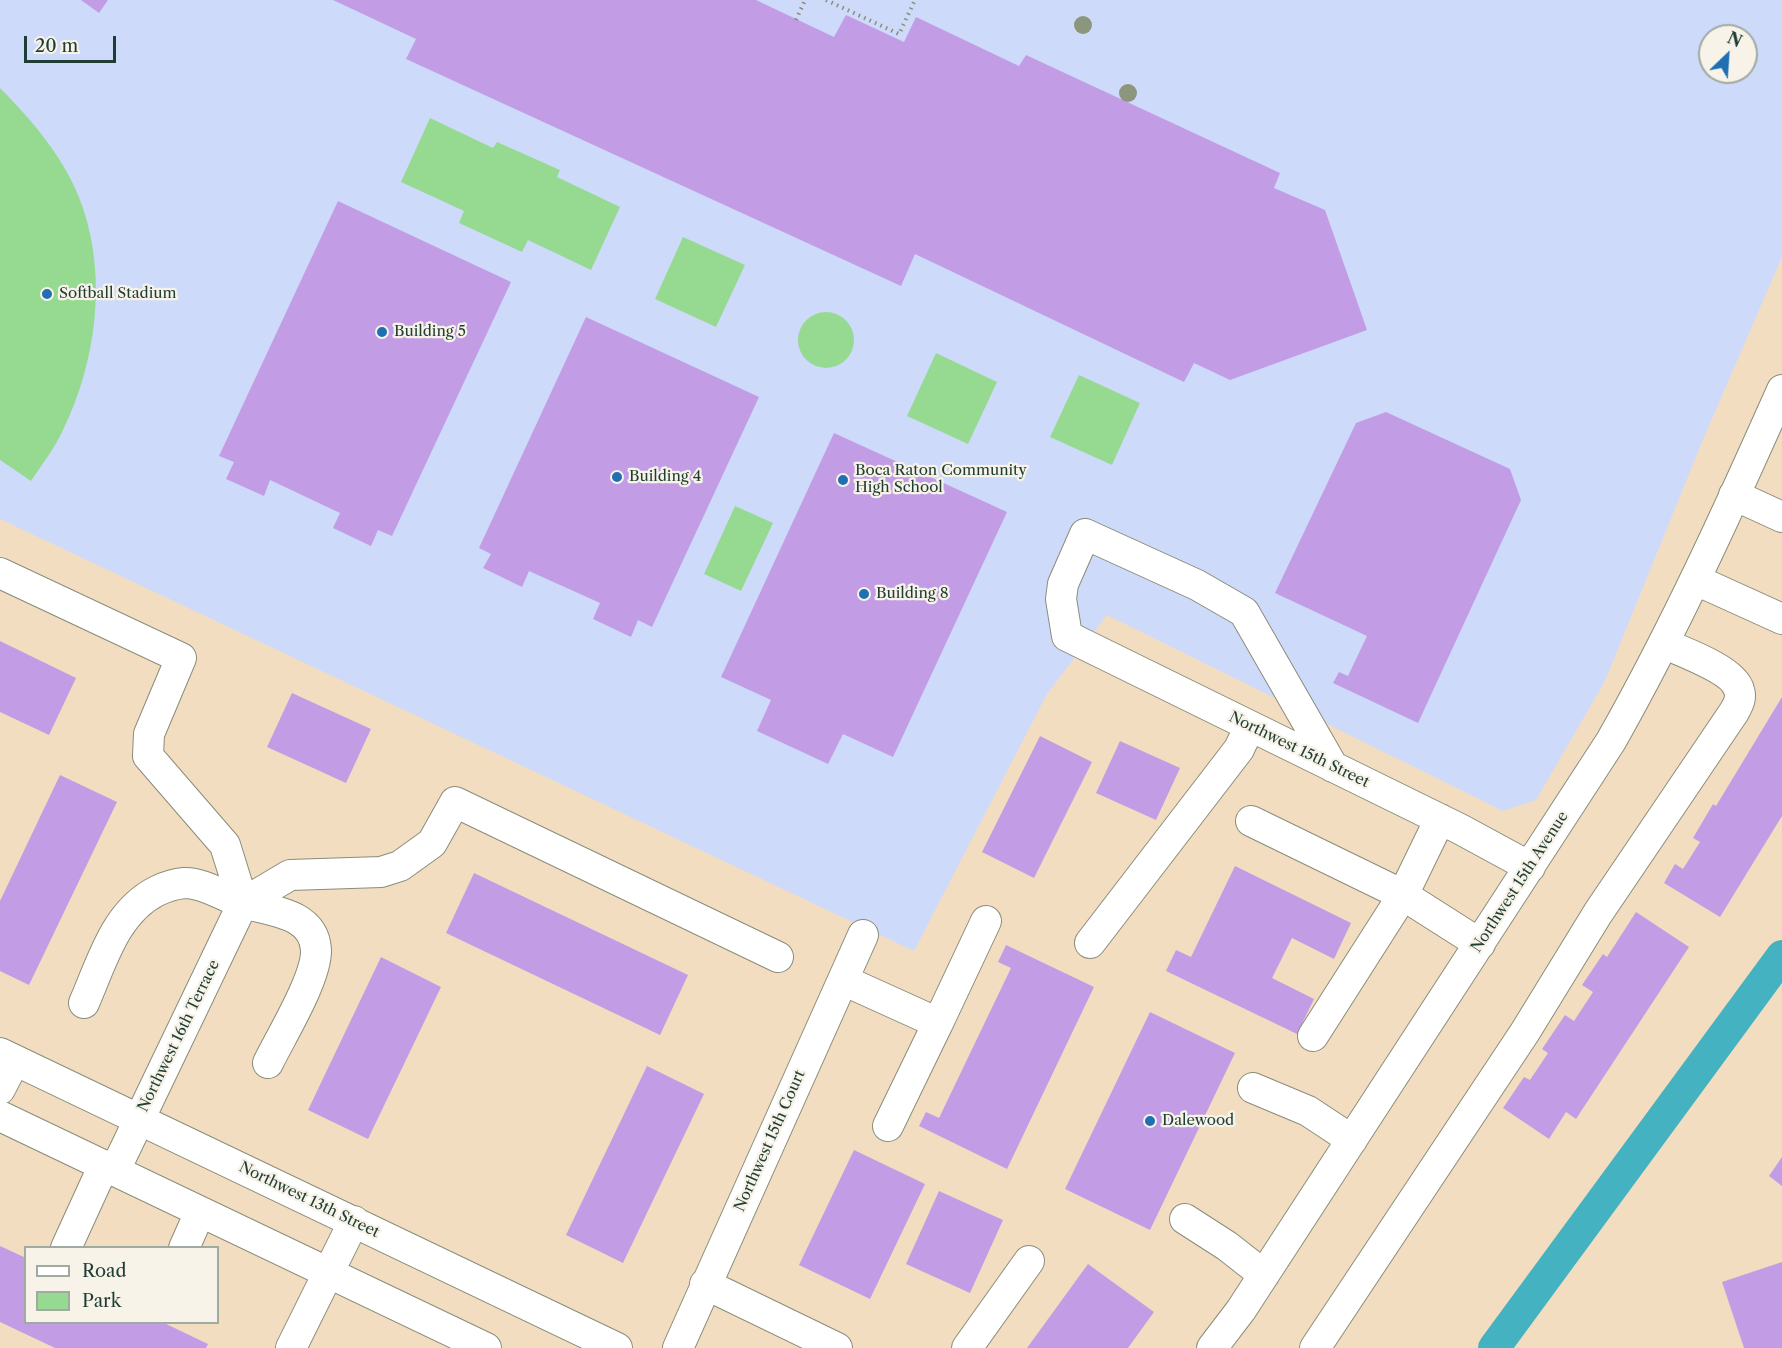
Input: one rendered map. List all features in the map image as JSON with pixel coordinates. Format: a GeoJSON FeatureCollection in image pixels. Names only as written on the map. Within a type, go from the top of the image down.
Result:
{"type":"FeatureCollection","features":[{"type":"Feature","properties":{"kind":"street","name":"Northwest 15th Avenue"},"geometry":{"type":"LineString","coordinates":[[1227,1343],[1264,1275],[1611,741],[1665,644],[1781,397]]}},
{"type":"Feature","properties":{"kind":"street"},"geometry":{"type":"LineString","coordinates":[[1734,495],[1782,517]]}},
{"type":"Feature","properties":{"kind":"street","name":"Northwest 15th Street"},"geometry":{"type":"LineString","coordinates":[[1333,767],[1244,612],[1197,585],[1085,534],[1063,584],[1061,599],[1067,636],[1333,767],[1440,819],[1530,867]]}},
{"type":"Feature","properties":{"kind":"street"},"geometry":{"type":"LineString","coordinates":[[0,573],[181,658],[149,734],[148,756],[225,845],[243,903]]}},
{"type":"Feature","properties":{"kind":"street"},"geometry":{"type":"LineString","coordinates":[[1695,580],[1782,619]]}},
{"type":"Feature","properties":{"kind":"street"},"geometry":{"type":"LineString","coordinates":[[1315,1348],[1525,1032],[1598,913],[1740,700],[1739,689],[1733,681],[1706,663],[1665,644]]}},
{"type":"Feature","properties":{"kind":"street"},"geometry":{"type":"LineString","coordinates":[[1090,943],[1239,748],[1250,726]]}},
{"type":"Feature","properties":{"kind":"street"},"geometry":{"type":"LineString","coordinates":[[243,903],[290,875],[381,872],[400,866],[432,843],[455,802],[778,957]]}},
{"type":"Feature","properties":{"kind":"street"},"geometry":{"type":"LineString","coordinates":[[1313,1036],[1403,895],[1440,819]]}},
{"type":"Feature","properties":{"kind":"street"},"geometry":{"type":"LineString","coordinates":[[1251,821],[1403,895],[1480,944]]}},
{"type":"Feature","properties":{"kind":"street"},"geometry":{"type":"LineString","coordinates":[[84,1003],[119,924],[147,897],[159,890],[184,883],[243,903],[279,910],[306,927],[316,948],[309,978],[268,1063]]}},
{"type":"Feature","properties":{"kind":"street","name":"Northwest 16th Terrace"},"geometry":{"type":"LineString","coordinates":[[67,1246],[139,1119],[243,903]]}},
{"type":"Feature","properties":{"kind":"street"},"geometry":{"type":"LineString","coordinates":[[888,1126],[986,921]]}},
{"type":"Feature","properties":{"kind":"street","name":"Northwest 15th Court"},"geometry":{"type":"LineString","coordinates":[[678,1348],[863,935]]}},
{"type":"Feature","properties":{"kind":"street"},"geometry":{"type":"LineString","coordinates":[[843,980],[938,1023]]}},
{"type":"Feature","properties":{"kind":"street"},"geometry":{"type":"LineString","coordinates":[[0,1089],[8,1056]]}},
{"type":"Feature","properties":{"kind":"street","name":"Northwest 13th Street"},"geometry":{"type":"LineString","coordinates":[[8,1056],[617,1348]]}},
{"type":"Feature","properties":{"kind":"street"},"geometry":{"type":"LineString","coordinates":[[1253,1088],[1308,1111],[1352,1140]]}},
{"type":"Feature","properties":{"kind":"street"},"geometry":{"type":"LineString","coordinates":[[0,1116],[486,1348]]}},
{"type":"Feature","properties":{"kind":"street"},"geometry":{"type":"LineString","coordinates":[[185,1246],[200,1212]]}},
{"type":"Feature","properties":{"kind":"street"},"geometry":{"type":"LineString","coordinates":[[1185,1219],[1227,1246],[1264,1275]]}},
{"type":"Feature","properties":{"kind":"street"},"geometry":{"type":"LineString","coordinates":[[291,1348],[354,1221]]}},
{"type":"Feature","properties":{"kind":"street"},"geometry":{"type":"LineString","coordinates":[[967,1348],[1029,1261]]}},
{"type":"Feature","properties":{"kind":"street"},"geometry":{"type":"LineString","coordinates":[[705,1284],[837,1348]]}},
{"type":"Feature","properties":{"kind":"path"},"geometry":{"type":"LineString","coordinates":[[796,20],[805,0]]}},
{"type":"Feature","properties":{"kind":"path"},"geometry":{"type":"LineString","coordinates":[[826,0],[899,34],[915,0]]}},
{"type":"Feature","properties":{"kind":"shaded area","name":"Boca Raton Community High School"},"geometry":{"type":"Polygon","coordinates":[[[0,0],[1782,0],[1782,257],[1702,442],[1605,681],[1536,800],[1503,811],[1107,615],[1047,694],[914,951],[0,519],[0,0]]]}},
{"type":"Feature","properties":{"kind":"green space","name":"Softball Stadium"},"geometry":{"type":"Polygon","coordinates":[[[0,88],[37,128],[68,174],[83,208],[95,263],[94,320],[83,377],[60,437],[31,481],[0,460],[0,88]]]}},
{"type":"Feature","properties":{"kind":"green space"},"geometry":{"type":"Polygon","coordinates":[[[430,118],[493,148],[497,142],[560,170],[557,177],[620,207],[591,270],[528,240],[522,252],[459,223],[464,211],[401,182],[430,118]]]}},
{"type":"Feature","properties":{"kind":"green space"},"geometry":{"type":"Polygon","coordinates":[[[683,237],[745,265],[716,327],[655,299],[683,237]]]}},
{"type":"Feature","properties":{"kind":"green space"},"geometry":{"type":"Polygon","coordinates":[[[826,312],[837,314],[846,320],[852,329],[854,340],[852,351],[846,360],[837,366],[826,368],[815,366],[806,360],[800,351],[798,340],[800,329],[806,320],[815,314],[826,312]]]}},
{"type":"Feature","properties":{"kind":"green space"},"geometry":{"type":"Polygon","coordinates":[[[936,353],[997,382],[968,444],[907,416],[936,353]]]}},
{"type":"Feature","properties":{"kind":"green space"},"geometry":{"type":"Polygon","coordinates":[[[1079,375],[1140,403],[1112,465],[1050,437],[1079,375]]]}},
{"type":"Feature","properties":{"kind":"green space"},"geometry":{"type":"Polygon","coordinates":[[[735,506],[773,523],[741,591],[704,574],[735,506]]]}},
{"type":"Feature","properties":{"kind":"building"},"geometry":{"type":"Polygon","coordinates":[[[81,0],[108,0],[99,13],[81,0]]]}},
{"type":"Feature","properties":{"kind":"building"},"geometry":{"type":"Polygon","coordinates":[[[333,0],[756,0],[834,37],[846,15],[904,42],[916,17],[1019,66],[1026,55],[1280,173],[1274,188],[1325,210],[1367,330],[1230,380],[1194,363],[1184,382],[915,254],[901,286],[406,59],[416,39],[333,0]]]}},
{"type":"Feature","properties":{"kind":"building","name":"Building 5"},"geometry":{"type":"Polygon","coordinates":[[[338,201],[511,282],[392,536],[378,530],[371,546],[333,528],[340,513],[270,480],[264,496],[226,479],[234,462],[219,456],[338,201]]]}},
{"type":"Feature","properties":{"kind":"building","name":"Building 4"},"geometry":{"type":"Polygon","coordinates":[[[586,317],[759,397],[652,627],[638,620],[631,637],[593,619],[600,603],[529,571],[522,587],[483,568],[491,554],[479,548],[586,317]]]}},
{"type":"Feature","properties":{"kind":"building"},"geometry":{"type":"Polygon","coordinates":[[[1386,412],[1510,469],[1521,500],[1418,723],[1333,683],[1339,672],[1348,676],[1367,636],[1275,593],[1356,423],[1386,412]]]}},
{"type":"Feature","properties":{"kind":"building","name":"Building 8"},"geometry":{"type":"Polygon","coordinates":[[[834,433],[1007,512],[893,757],[843,734],[828,764],[757,731],[771,700],[721,677],[834,433]]]}},
{"type":"Feature","properties":{"kind":"building"},"geometry":{"type":"Polygon","coordinates":[[[0,641],[76,678],[49,735],[0,712],[0,641]]]}},
{"type":"Feature","properties":{"kind":"building"},"geometry":{"type":"Polygon","coordinates":[[[292,693],[371,729],[346,783],[267,747],[292,693]]]}},
{"type":"Feature","properties":{"kind":"building"},"geometry":{"type":"Polygon","coordinates":[[[1782,697],[1782,816],[1720,917],[1664,883],[1675,864],[1683,869],[1700,842],[1693,838],[1713,804],[1716,806],[1782,697]]]}},
{"type":"Feature","properties":{"kind":"building"},"geometry":{"type":"Polygon","coordinates":[[[1040,736],[1092,762],[1034,878],[982,852],[1040,736]]]}},
{"type":"Feature","properties":{"kind":"building"},"geometry":{"type":"Polygon","coordinates":[[[1120,741],[1180,768],[1156,820],[1096,793],[1120,741]]]}},
{"type":"Feature","properties":{"kind":"building"},"geometry":{"type":"Polygon","coordinates":[[[60,775],[117,802],[29,985],[0,971],[0,901],[60,775]]]}},
{"type":"Feature","properties":{"kind":"building"},"geometry":{"type":"Polygon","coordinates":[[[1235,866],[1351,923],[1334,959],[1292,938],[1272,978],[1314,999],[1297,1034],[1166,971],[1176,950],[1191,957],[1235,866]]]}},
{"type":"Feature","properties":{"kind":"building"},"geometry":{"type":"Polygon","coordinates":[[[474,873],[688,975],[660,1035],[446,933],[474,873]]]}},
{"type":"Feature","properties":{"kind":"building"},"geometry":{"type":"Polygon","coordinates":[[[1636,912],[1689,947],[1576,1119],[1566,1112],[1549,1139],[1503,1108],[1524,1077],[1530,1080],[1548,1053],[1542,1049],[1565,1015],[1574,1021],[1593,992],[1582,985],[1603,954],[1607,957],[1636,912]]]}},
{"type":"Feature","properties":{"kind":"building"},"geometry":{"type":"Polygon","coordinates":[[[1006,945],[1094,987],[1007,1169],[919,1126],[926,1112],[939,1118],[1011,968],[998,962],[1006,945]]]}},
{"type":"Feature","properties":{"kind":"building"},"geometry":{"type":"Polygon","coordinates":[[[381,957],[441,987],[368,1139],[308,1110],[381,957]]]}},
{"type":"Feature","properties":{"kind":"building","name":"Dalewood"},"geometry":{"type":"Polygon","coordinates":[[[1150,1012],[1235,1053],[1150,1230],[1065,1189],[1150,1012]]]}},
{"type":"Feature","properties":{"kind":"building"},"geometry":{"type":"Polygon","coordinates":[[[647,1066],[704,1094],[623,1263],[566,1235],[647,1066]]]}},
{"type":"Feature","properties":{"kind":"building"},"geometry":{"type":"Polygon","coordinates":[[[854,1150],[925,1184],[870,1299],[799,1265],[854,1150]]]}},
{"type":"Feature","properties":{"kind":"building"},"geometry":{"type":"Polygon","coordinates":[[[1782,1157],[1782,1186],[1769,1176],[1782,1157]]]}},
{"type":"Feature","properties":{"kind":"building"},"geometry":{"type":"Polygon","coordinates":[[[939,1191],[1003,1220],[970,1293],[906,1264],[939,1191]]]}},
{"type":"Feature","properties":{"kind":"building"},"geometry":{"type":"Polygon","coordinates":[[[0,1246],[24,1257],[24,1324],[166,1324],[208,1344],[206,1348],[55,1348],[0,1322],[0,1246]]]}},
{"type":"Feature","properties":{"kind":"building"},"geometry":{"type":"Polygon","coordinates":[[[1782,1262],[1782,1348],[1744,1348],[1722,1282],[1782,1262]]]}},
{"type":"Feature","properties":{"kind":"building"},"geometry":{"type":"Polygon","coordinates":[[[1088,1264],[1154,1312],[1128,1348],[1027,1348],[1088,1264]]]}},
{"type":"Feature","properties":{"kind":"waterway"},"geometry":{"type":"LineString","coordinates":[[1494,1348],[1782,956]]}},
{"type":"Feature","properties":{"kind":"place","name":"Softball Stadium"},"geometry":{"type":"Point","coordinates":[47,294]}},
{"type":"Feature","properties":{"kind":"place","name":"Building 5"},"geometry":{"type":"Point","coordinates":[382,332]}},
{"type":"Feature","properties":{"kind":"place","name":"Building 4"},"geometry":{"type":"Point","coordinates":[617,477]}},
{"type":"Feature","properties":{"kind":"place","name":"Boca Raton Community High School"},"geometry":{"type":"Point","coordinates":[843,480]}},
{"type":"Feature","properties":{"kind":"place","name":"Building 8"},"geometry":{"type":"Point","coordinates":[864,594]}},
{"type":"Feature","properties":{"kind":"place","name":"Dalewood"},"geometry":{"type":"Point","coordinates":[1150,1121]}}]}
